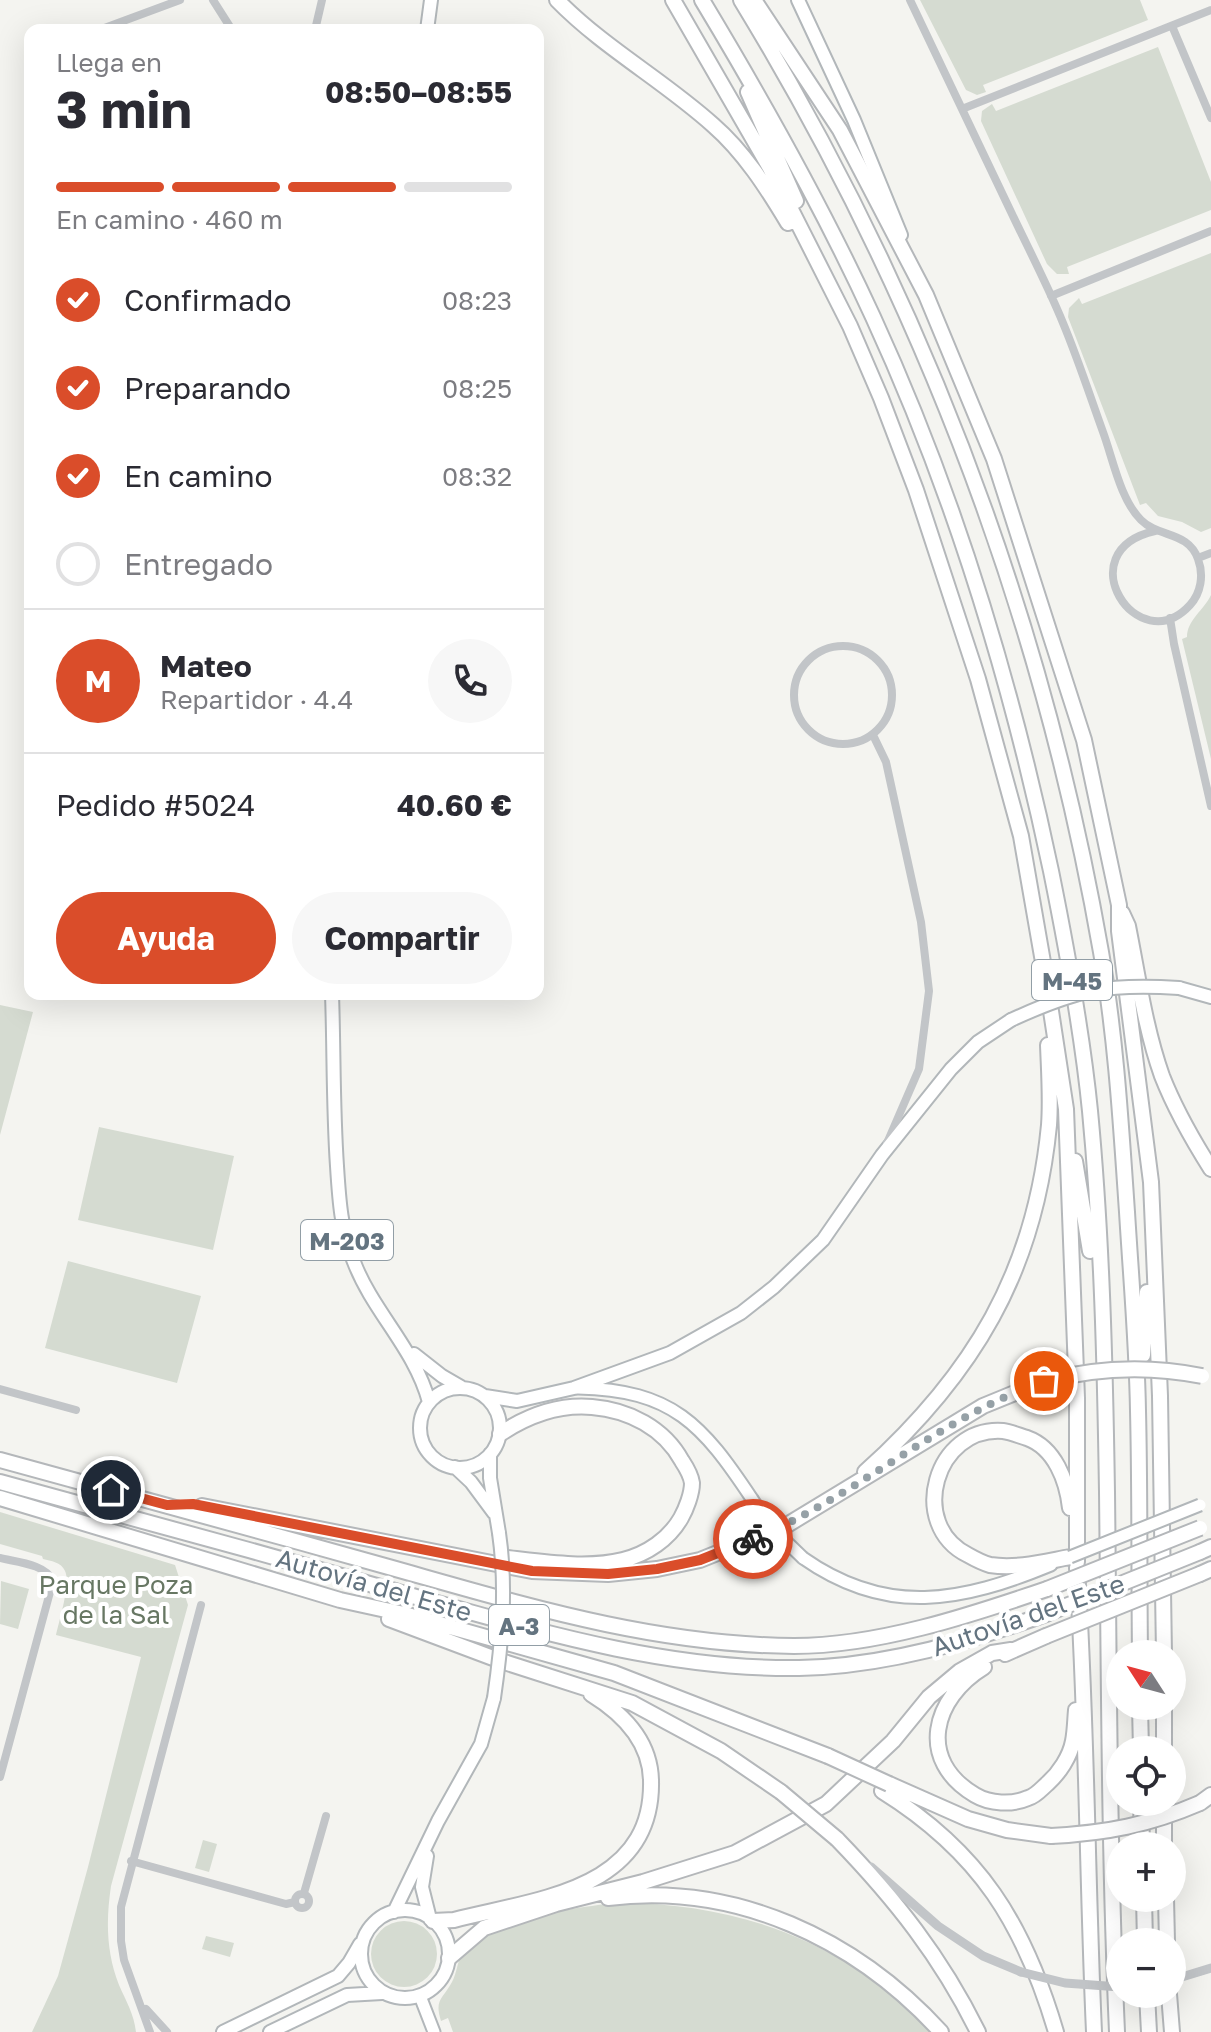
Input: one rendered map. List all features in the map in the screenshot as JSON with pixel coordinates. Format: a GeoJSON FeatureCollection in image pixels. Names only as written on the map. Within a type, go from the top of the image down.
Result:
{"type":"FeatureCollection","features":[{"type":"Feature","properties":{"kind":"highway"},"geometry":{"type":"LineString","coordinates":[[557,0],[604,42],[713,125],[758,176],[806,253],[881,398]]}},
{"type":"Feature","properties":{"kind":"highway"},"geometry":{"type":"LineString","coordinates":[[673,0],[770,168],[827,279]]}},
{"type":"Feature","properties":{"kind":"highway","name":"M-45"},"geometry":{"type":"LineString","coordinates":[[702,0],[794,157],[885,344],[941,480],[1004,674],[1036,802],[1072,977],[1090,1110],[1099,1252],[1105,1402],[1110,1870],[1117,2032]]}},
{"type":"Feature","properties":{"kind":"highway","name":"M-45"},"geometry":{"type":"LineString","coordinates":[[741,0],[822,142],[903,304],[971,467],[1036,663],[1069,794],[1102,956],[1121,1112],[1138,1407],[1140,1640]]}},
{"type":"Feature","properties":{"kind":"highway"},"geometry":{"type":"LineString","coordinates":[[754,0],[840,130],[926,295],[994,459],[1084,740],[1119,905],[1128,926],[1145,1016],[1162,1076],[1188,1132],[1211,1169]]}},
{"type":"Feature","properties":{"kind":"highway"},"geometry":{"type":"LineString","coordinates":[[726,40],[881,398],[916,490],[978,679],[1021,836],[1088,1232],[1105,1402]]}},
{"type":"Feature","properties":{"kind":"highway"},"geometry":{"type":"LineString","coordinates":[[1119,905],[1119,931],[1151,1182],[1160,1396],[1164,1640]]}},
{"type":"Feature","properties":{"kind":"highway"},"geometry":{"type":"LineString","coordinates":[[839,1496],[896,1444],[948,1388],[1005,1294],[1039,1193],[1049,1123],[1047,985]]}},
{"type":"Feature","properties":{"kind":"highway"},"geometry":{"type":"LineString","coordinates":[[1066,1109],[1077,1398],[1073,1559]]}},
{"type":"Feature","properties":{"kind":"highway"},"geometry":{"type":"LineString","coordinates":[[1138,1407],[1147,1308],[1151,1182]]}},
{"type":"Feature","properties":{"kind":"highway"},"geometry":{"type":"LineString","coordinates":[[167,1505],[193,1504],[532,1571],[608,1574],[657,1569],[700,1560],[787,1525],[983,1406],[1044,1381],[1071,1373],[1130,1368],[1153,1368],[1206,1377]]}},
{"type":"Feature","properties":{"kind":"highway"},"geometry":{"type":"LineString","coordinates":[[433,1552],[580,1563],[623,1560],[661,1543],[675,1528],[685,1510],[692,1484],[685,1465],[672,1444],[653,1426],[626,1415],[592,1407],[552,1409],[521,1420],[500,1434]]}},
{"type":"Feature","properties":{"kind":"highway"},"geometry":{"type":"LineString","coordinates":[[1073,1559],[1018,1566],[987,1565],[959,1551],[939,1527],[933,1504],[935,1481],[944,1461],[962,1442],[981,1433],[1004,1431],[1032,1440],[1053,1458],[1065,1478],[1082,1650],[1094,2032]]}},
{"type":"Feature","properties":{"kind":"highway","name":"Autovía del Este"},"geometry":{"type":"LineString","coordinates":[[0,1460],[572,1619],[695,1641],[796,1646],[892,1636],[1047,1589],[1205,1526]]}},
{"type":"Feature","properties":{"kind":"highway","name":"Autovía del Este"},"geometry":{"type":"LineString","coordinates":[[0,1482],[502,1621],[618,1651],[696,1663],[801,1668],[902,1657],[994,1633],[1205,1550]]}},
{"type":"Feature","properties":{"kind":"highway"},"geometry":{"type":"LineString","coordinates":[[0,1498],[340,1600],[501,1661],[632,1703],[721,1751],[781,1792],[837,1839],[881,1884],[955,1986],[978,2032]]}},
{"type":"Feature","properties":{"kind":"highway"},"geometry":{"type":"LineString","coordinates":[[1082,1650],[1073,1744],[1058,1775],[1031,1798],[1009,1803],[982,1799],[958,1785],[942,1763],[936,1733],[942,1711],[972,1674],[1011,1650],[1205,1572]]}},
{"type":"Feature","properties":{"kind":"highway"},"geometry":{"type":"LineString","coordinates":[[340,1600],[404,1614],[614,1673],[725,1714],[886,1788],[1007,1830],[1051,1836],[1098,1833],[1135,1827],[1206,1799]]}},
{"type":"Feature","properties":{"kind":"highway"},"geometry":{"type":"LineString","coordinates":[[449,1958],[484,1928],[735,1853],[826,1804],[893,1741],[929,1697],[960,1671],[992,1653],[1011,1650]]}},
{"type":"Feature","properties":{"kind":"highway"},"geometry":{"type":"LineString","coordinates":[[432,1920],[454,1920],[584,1885],[608,1873],[619,1863],[644,1829],[650,1804],[651,1777],[644,1749],[629,1723],[607,1704],[570,1682]]}},
{"type":"Feature","properties":{"kind":"highway"},"geometry":{"type":"LineString","coordinates":[[886,1788],[950,1841],[994,1894],[1023,1941],[1041,1981],[1056,2032]]}},
{"type":"Feature","properties":{"kind":"highway"},"geometry":{"type":"LineString","coordinates":[[556,1904],[621,1896],[664,1895],[711,1900],[763,1914],[833,1944],[874,1969],[914,2003],[941,2032]]}},
{"type":"Feature","properties":{"kind":"highway"},"geometry":{"type":"LineString","coordinates":[[1148,2008],[1149,2032]]}},
{"type":"Feature","properties":{"kind":"highway"},"geometry":{"type":"LineString","coordinates":[[1170,2008],[1172,2032]]}},
{"type":"Feature","properties":{"kind":"main road"},"geometry":{"type":"LineString","coordinates":[[428,24],[431,0]]}},
{"type":"Feature","properties":{"kind":"main road"},"geometry":{"type":"LineString","coordinates":[[798,0],[854,120],[926,295]]}},
{"type":"Feature","properties":{"kind":"main road"},"geometry":{"type":"LineString","coordinates":[[485,1396],[517,1401],[574,1388],[670,1353],[741,1313],[774,1287],[823,1240],[882,1155],[951,1069],[978,1042],[1011,1020],[1050,1002],[1090,990],[1130,985],[1179,988],[1211,997]]}},
{"type":"Feature","properties":{"kind":"main road","name":"M-203"},"geometry":{"type":"LineString","coordinates":[[332,1000],[335,1138],[340,1205],[347,1241],[363,1281],[420,1374],[429,1402]]}},
{"type":"Feature","properties":{"kind":"main road","name":"M-203"},"geometry":{"type":"LineString","coordinates":[[403,1343],[433,1369],[462,1387],[485,1396]]}},
{"type":"Feature","properties":{"kind":"main road"},"geometry":{"type":"LineString","coordinates":[[462,1387],[449,1389],[429,1402],[423,1413],[420,1426],[423,1444],[436,1460],[465,1467],[481,1462],[490,1454],[500,1434],[500,1422],[496,1409],[485,1396]]}},
{"type":"Feature","properties":{"kind":"main road"},"geometry":{"type":"LineString","coordinates":[[574,1388],[612,1389],[639,1394],[667,1405],[710,1440],[772,1528],[803,1558],[830,1577],[858,1589],[887,1596],[955,1595],[1013,1581],[1205,1503]]}},
{"type":"Feature","properties":{"kind":"main road"},"geometry":{"type":"LineString","coordinates":[[394,1912],[438,1821],[481,1744],[494,1698],[501,1653],[503,1564],[490,1478],[490,1454]]}},
{"type":"Feature","properties":{"kind":"main road"},"geometry":{"type":"LineString","coordinates":[[455,1467],[471,1482],[495,1516]]}},
{"type":"Feature","properties":{"kind":"main road"},"geometry":{"type":"LineString","coordinates":[[429,1843],[422,1887],[432,1920]]}},
{"type":"Feature","properties":{"kind":"main road"},"geometry":{"type":"LineString","coordinates":[[223,2032],[338,1976],[377,1919],[394,1912],[410,1911],[432,1920],[444,1932],[449,1944],[444,1975],[433,1988],[420,1996],[397,1998],[382,1993],[347,1995],[270,2032]]}},
{"type":"Feature","properties":{"kind":"main road"},"geometry":{"type":"LineString","coordinates":[[362,1941],[360,1952],[365,1976],[382,1993]]}},
{"type":"Feature","properties":{"kind":"main road"},"geometry":{"type":"LineString","coordinates":[[420,1996],[434,2032]]}},
{"type":"Feature","properties":{"kind":"street"},"geometry":{"type":"LineString","coordinates":[[115,24],[180,0]]}},
{"type":"Feature","properties":{"kind":"street"},"geometry":{"type":"LineString","coordinates":[[213,0],[228,24]]}},
{"type":"Feature","properties":{"kind":"street"},"geometry":{"type":"LineString","coordinates":[[316,24],[322,0]]}},
{"type":"Feature","properties":{"kind":"street"},"geometry":{"type":"LineString","coordinates":[[910,0],[1063,322],[1130,506],[1155,531]]}},
{"type":"Feature","properties":{"kind":"street"},"geometry":{"type":"LineString","coordinates":[[962,109],[1211,10]]}},
{"type":"Feature","properties":{"kind":"street"},"geometry":{"type":"LineString","coordinates":[[1172,26],[1211,118]]}},
{"type":"Feature","properties":{"kind":"street"},"geometry":{"type":"LineString","coordinates":[[1051,296],[1211,231]]}},
{"type":"Feature","properties":{"kind":"street"},"geometry":{"type":"LineString","coordinates":[[1168,532],[1181,538],[1198,558],[1200,587],[1194,601],[1170,618],[1141,618],[1128,610],[1113,585],[1117,555],[1127,542],[1140,534],[1168,532]]}},
{"type":"Feature","properties":{"kind":"street"},"geometry":{"type":"LineString","coordinates":[[1198,558],[1211,553]]}},
{"type":"Feature","properties":{"kind":"street"},"geometry":{"type":"LineString","coordinates":[[1170,618],[1211,806]]}},
{"type":"Feature","properties":{"kind":"street"},"geometry":{"type":"LineString","coordinates":[[840,645],[867,651],[878,659],[892,683],[893,697],[890,712],[873,735],[841,745],[825,741],[810,732],[794,704],[794,687],[800,671],[810,658],[824,649],[840,645]]}},
{"type":"Feature","properties":{"kind":"street"},"geometry":{"type":"LineString","coordinates":[[873,735],[886,762],[921,922],[929,991],[919,1069],[882,1155]]}},
{"type":"Feature","properties":{"kind":"street"},"geometry":{"type":"LineString","coordinates":[[0,1389],[76,1410]]}},
{"type":"Feature","properties":{"kind":"street"},"geometry":{"type":"LineString","coordinates":[[0,1558],[44,1570],[51,1575],[53,1586],[0,1777]]}},
{"type":"Feature","properties":{"kind":"street"},"geometry":{"type":"LineString","coordinates":[[150,2032],[121,1941],[121,1907],[201,1605]]}},
{"type":"Feature","properties":{"kind":"street"},"geometry":{"type":"LineString","coordinates":[[131,1861],[306,1907],[310,1898],[304,1893],[326,1816]]}},
{"type":"Feature","properties":{"kind":"street"},"geometry":{"type":"LineString","coordinates":[[837,1839],[938,1926],[983,1956],[1021,1972],[1065,1983],[1106,1986]]}},
{"type":"Feature","properties":{"kind":"street"},"geometry":{"type":"LineString","coordinates":[[1186,1976],[1211,1968]]}},
{"type":"Feature","properties":{"kind":"street"},"geometry":{"type":"LineString","coordinates":[[141,2003],[167,2032]]}},
{"type":"Feature","properties":{"kind":"green space"},"geometry":{"type":"Polygon","coordinates":[[[920,0],[1140,0],[1148,20],[983,85],[986,92],[977,95],[966,90],[920,0]]]}},
{"type":"Feature","properties":{"kind":"green space"},"geometry":{"type":"Polygon","coordinates":[[[1158,47],[1211,182],[1211,210],[1067,267],[1069,274],[1057,274],[1047,264],[981,121],[982,111],[992,104],[996,111],[1158,47]]]}},
{"type":"Feature","properties":{"kind":"green space"},"geometry":{"type":"Polygon","coordinates":[[[1211,253],[1211,528],[1201,532],[1182,522],[1158,516],[1146,503],[1140,505],[1068,317],[1069,308],[1079,298],[1082,304],[1211,253]]]}},
{"type":"Feature","properties":{"kind":"green space"},"geometry":{"type":"Polygon","coordinates":[[[1211,595],[1211,759],[1182,639],[1187,637],[1190,625],[1211,595]]]}},
{"type":"Feature","properties":{"kind":"green space"},"geometry":{"type":"Polygon","coordinates":[[[0,1005],[33,1012],[0,1135],[0,1005]]]}},
{"type":"Feature","properties":{"kind":"green space"},"geometry":{"type":"Polygon","coordinates":[[[99,1127],[234,1156],[213,1250],[78,1220],[99,1127]]]}},
{"type":"Feature","properties":{"kind":"green space"},"geometry":{"type":"Polygon","coordinates":[[[68,1261],[201,1296],[177,1383],[45,1348],[68,1261]]]}},
{"type":"Feature","properties":{"kind":"green space","name":"Parque Poza de la Sal"},"geometry":{"type":"Polygon","coordinates":[[[0,1512],[175,1565],[188,1605],[109,1899],[108,1936],[112,1960],[136,2032],[32,2032],[58,1976],[141,1657],[56,1635],[66,1593],[65,1571],[42,1556],[0,1544],[0,1512]]]}},
{"type":"Feature","properties":{"kind":"green space"},"geometry":{"type":"Polygon","coordinates":[[[1,1581],[29,1589],[18,1629],[0,1624],[1,1581]]]}},
{"type":"Feature","properties":{"kind":"green space"},"geometry":{"type":"Polygon","coordinates":[[[203,1840],[217,1844],[209,1872],[195,1868],[203,1840]]]}},
{"type":"Feature","properties":{"kind":"green space"},"geometry":{"type":"Polygon","coordinates":[[[614,1903],[703,1910],[746,1919],[787,1933],[863,1973],[898,2000],[931,2032],[453,2032],[448,2018],[441,2021],[440,2000],[454,1978],[461,1956],[474,1941],[532,1917],[614,1903]]]}},
{"type":"Feature","properties":{"kind":"green space"},"geometry":{"type":"Polygon","coordinates":[[[397,1921],[411,1921],[423,1926],[432,1935],[437,1954],[435,1967],[428,1978],[411,1987],[397,1987],[385,1982],[376,1973],[371,1961],[371,1947],[376,1935],[385,1926],[397,1921]]]}},
{"type":"Feature","properties":{"kind":"green space"},"geometry":{"type":"Polygon","coordinates":[[[206,1936],[234,1943],[230,1957],[202,1949],[206,1936]]]}},
{"type":"Feature","properties":{"kind":"way so far"},"geometry":{"type":"LineString","coordinates":[[753,1539],[787,1525],[839,1496],[983,1406],[1044,1381]]}},
{"type":"Feature","properties":{"kind":"route"},"geometry":{"type":"LineString","coordinates":[[111,1490],[167,1505],[193,1504],[532,1571],[608,1574],[657,1569],[700,1560],[753,1539]]}}]}
